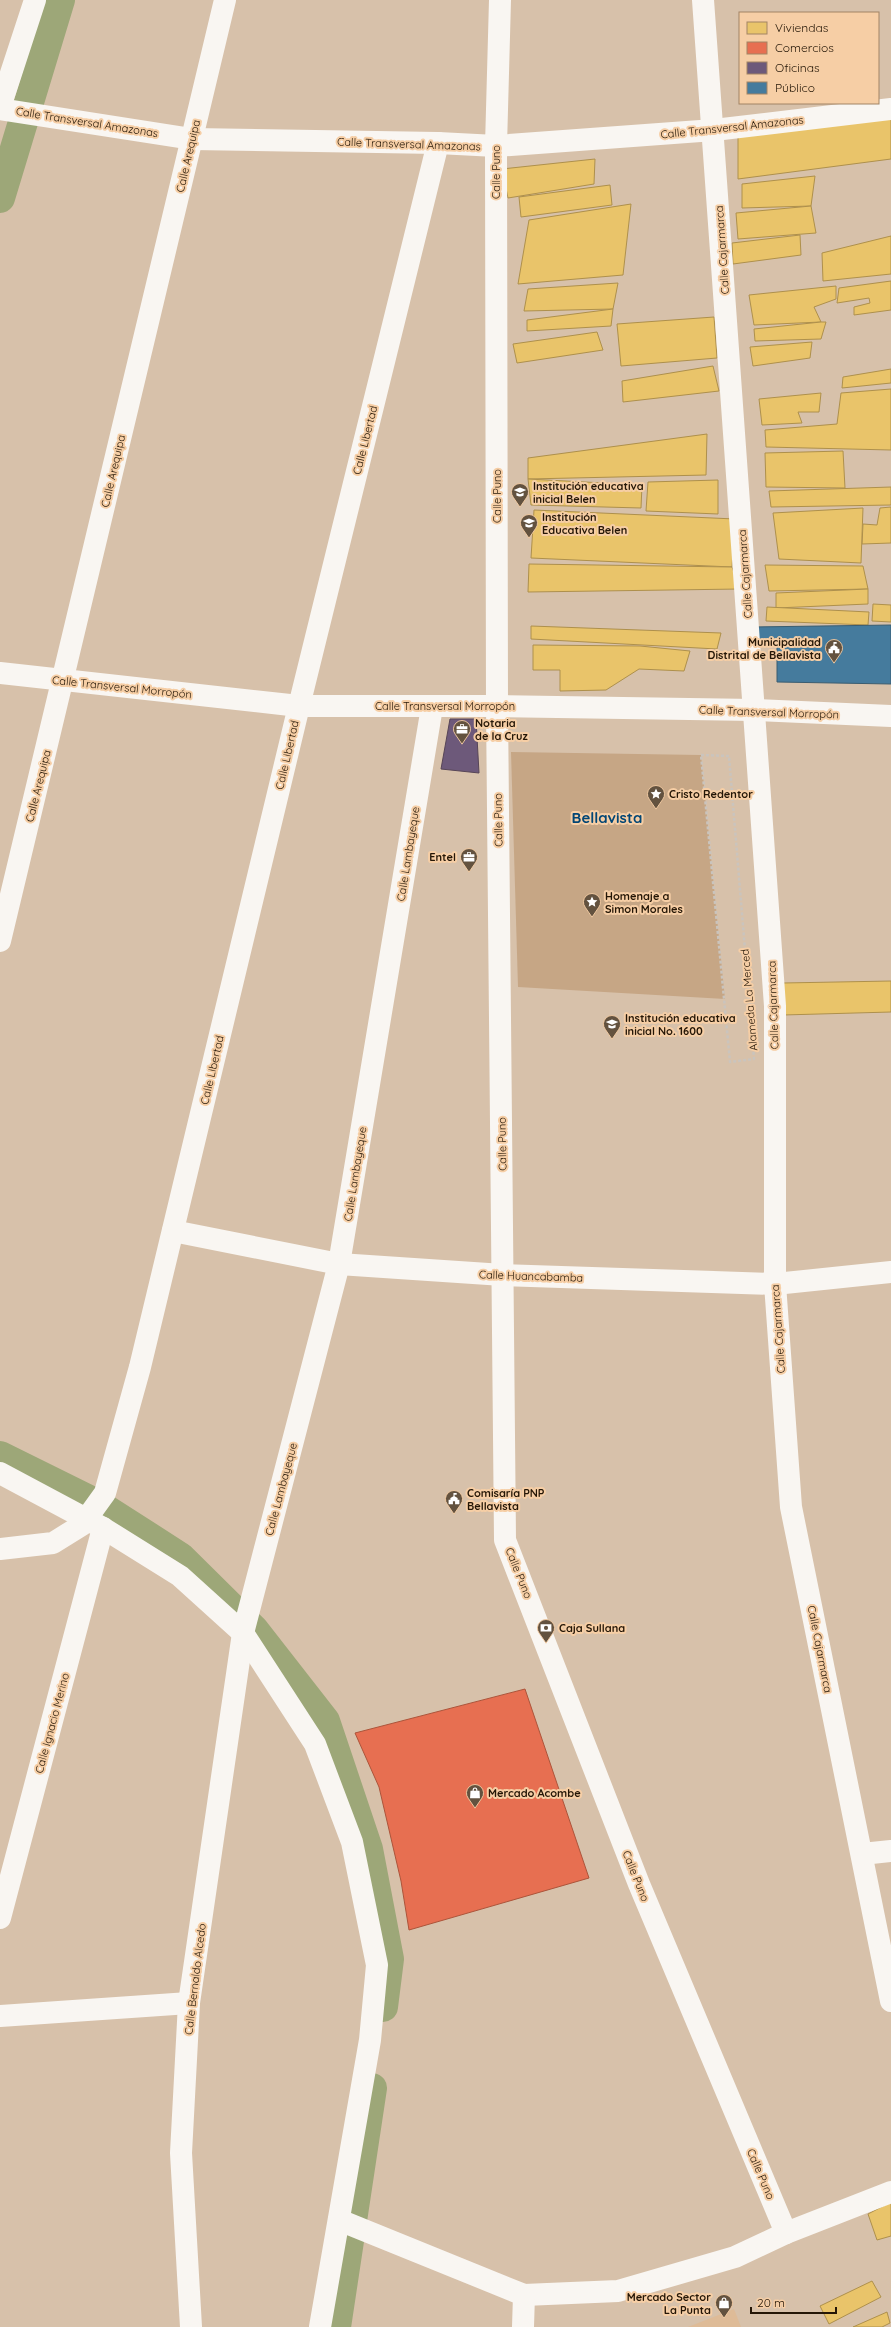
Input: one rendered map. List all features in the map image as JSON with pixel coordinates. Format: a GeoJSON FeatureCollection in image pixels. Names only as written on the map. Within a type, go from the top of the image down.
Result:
{"type":"FeatureCollection","features":[{"type":"Feature","properties":{"kind":"street"},"geometry":{"type":"LineString","coordinates":[[0,108],[35,0]]}},
{"type":"Feature","properties":{"kind":"street","name":"Calle Arequipa"},"geometry":{"type":"LineString","coordinates":[[0,941],[225,0]]}},
{"type":"Feature","properties":{"kind":"street","name":"Calle Puno"},"geometry":{"type":"LineString","coordinates":[[500,0],[496,146],[497,706],[505,1540],[639,1884],[786,2233]]}},
{"type":"Feature","properties":{"kind":"street","name":"Calle Cajarmarca"},"geometry":{"type":"LineString","coordinates":[[703,0],[714,130],[775,1006],[775,1284],[791,1507],[891,2001]]}},
{"type":"Feature","properties":{"kind":"street","name":"Calle Transversal Amazonas"},"geometry":{"type":"LineString","coordinates":[[0,108],[192,139],[496,146],[714,130],[891,109]]}},
{"type":"Feature","properties":{"kind":"street","name":"Calle Libertad"},"geometry":{"type":"LineString","coordinates":[[0,1549],[53,1543],[82,1525],[105,1493],[140,1367],[299,706],[438,144]]}},
{"type":"Feature","properties":{"kind":"street","name":"Calle Transversal Morropón"},"geometry":{"type":"LineString","coordinates":[[0,673],[299,706],[497,706],[755,710],[891,716]]}},
{"type":"Feature","properties":{"kind":"street","name":"Calle Lambayeque"},"geometry":{"type":"LineString","coordinates":[[243,1634],[340,1264],[432,707]]}},
{"type":"Feature","properties":{"kind":"street","name":"Calle Huancabamba"},"geometry":{"type":"LineString","coordinates":[[173,1231],[340,1264],[503,1275],[775,1284],[891,1272]]}},
{"type":"Feature","properties":{"kind":"street"},"geometry":{"type":"LineString","coordinates":[[0,1473],[103,1528],[180,1576],[243,1634],[315,1744],[352,1842],[377,1965],[370,2040],[320,2327]]}},
{"type":"Feature","properties":{"kind":"street","name":"Calle Ignacio Merino"},"geometry":{"type":"LineString","coordinates":[[0,1918],[103,1528]]}},
{"type":"Feature","properties":{"kind":"street","name":"Calle Bernaldo Alcedo"},"geometry":{"type":"LineString","coordinates":[[192,2327],[181,2154],[189,2003],[243,1634]]}},
{"type":"Feature","properties":{"kind":"street"},"geometry":{"type":"LineString","coordinates":[[862,1854],[891,1852]]}},
{"type":"Feature","properties":{"kind":"street"},"geometry":{"type":"LineString","coordinates":[[0,2016],[189,2003]]}},
{"type":"Feature","properties":{"kind":"street"},"geometry":{"type":"LineString","coordinates":[[339,2220],[524,2295],[618,2291],[736,2257],[786,2233],[891,2192]]}},
{"type":"Feature","properties":{"kind":"street"},"geometry":{"type":"LineString","coordinates":[[523,2327],[524,2295]]}},
{"type":"Feature","properties":{"kind":"path","name":"Alameda La Merced"},"geometry":{"type":"LineString","coordinates":[[701,755],[729,756],[754,1059],[730,1062],[701,755]]}},
{"type":"Feature","properties":{"kind":"shaded area"},"geometry":{"type":"Polygon","coordinates":[[[511,752],[701,755],[725,999],[518,987],[511,752]]]}},
{"type":"Feature","properties":{"kind":"shaded area","name":"Mercado Sector La Punta"},"geometry":{"type":"Polygon","coordinates":[[[734,2309],[741,2327],[688,2327],[734,2309]]]}},
{"type":"Feature","properties":{"kind":"building: Viviendas"},"geometry":{"type":"Polygon","coordinates":[[[891,118],[891,159],[738,179],[738,131],[891,118]]]}},
{"type":"Feature","properties":{"kind":"building: Viviendas"},"geometry":{"type":"Polygon","coordinates":[[[595,159],[594,184],[508,198],[502,169],[595,159]]]}},
{"type":"Feature","properties":{"kind":"building: Viviendas"},"geometry":{"type":"Polygon","coordinates":[[[815,176],[811,206],[742,208],[742,184],[815,176]]]}},
{"type":"Feature","properties":{"kind":"building: Viviendas"},"geometry":{"type":"Polygon","coordinates":[[[610,185],[612,205],[521,217],[519,197],[610,185]]]}},
{"type":"Feature","properties":{"kind":"building: Viviendas"},"geometry":{"type":"Polygon","coordinates":[[[631,204],[623,275],[518,284],[529,220],[631,204]]]}},
{"type":"Feature","properties":{"kind":"building: Viviendas"},"geometry":{"type":"Polygon","coordinates":[[[811,206],[816,233],[738,239],[736,213],[811,206]]]}},
{"type":"Feature","properties":{"kind":"building: Viviendas"},"geometry":{"type":"Polygon","coordinates":[[[800,235],[801,255],[733,264],[732,243],[800,235]]]}},
{"type":"Feature","properties":{"kind":"building: Viviendas"},"geometry":{"type":"Polygon","coordinates":[[[891,236],[891,274],[823,281],[822,253],[891,236]]]}},
{"type":"Feature","properties":{"kind":"building: Viviendas"},"geometry":{"type":"Polygon","coordinates":[[[891,281],[891,310],[854,315],[854,307],[870,303],[869,298],[837,303],[839,288],[891,281]]]}},
{"type":"Feature","properties":{"kind":"building: Viviendas"},"geometry":{"type":"Polygon","coordinates":[[[618,283],[613,309],[524,311],[528,289],[618,283]]]}},
{"type":"Feature","properties":{"kind":"building: Viviendas"},"geometry":{"type":"Polygon","coordinates":[[[836,286],[836,299],[814,307],[821,322],[754,325],[749,295],[836,286]]]}},
{"type":"Feature","properties":{"kind":"building: Viviendas"},"geometry":{"type":"Polygon","coordinates":[[[613,309],[611,326],[527,331],[527,320],[613,309]]]}},
{"type":"Feature","properties":{"kind":"building: Viviendas"},"geometry":{"type":"Polygon","coordinates":[[[714,317],[717,358],[621,366],[617,324],[714,317]]]}},
{"type":"Feature","properties":{"kind":"building: Viviendas"},"geometry":{"type":"Polygon","coordinates":[[[826,322],[821,339],[755,341],[754,329],[826,322]]]}},
{"type":"Feature","properties":{"kind":"building: Viviendas"},"geometry":{"type":"Polygon","coordinates":[[[597,332],[603,350],[517,363],[513,344],[597,332]]]}},
{"type":"Feature","properties":{"kind":"building: Viviendas"},"geometry":{"type":"Polygon","coordinates":[[[812,342],[810,358],[753,366],[750,347],[812,342]]]}},
{"type":"Feature","properties":{"kind":"building: Viviendas"},"geometry":{"type":"Polygon","coordinates":[[[713,366],[719,391],[623,402],[622,381],[713,366]]]}},
{"type":"Feature","properties":{"kind":"building: Viviendas"},"geometry":{"type":"Polygon","coordinates":[[[891,369],[891,383],[842,388],[843,377],[891,369]]]}},
{"type":"Feature","properties":{"kind":"building: Viviendas"},"geometry":{"type":"Polygon","coordinates":[[[891,389],[891,450],[766,447],[765,430],[837,424],[841,393],[891,389]]]}},
{"type":"Feature","properties":{"kind":"building: Viviendas"},"geometry":{"type":"Polygon","coordinates":[[[821,393],[819,412],[798,412],[802,423],[762,425],[759,399],[821,393]]]}},
{"type":"Feature","properties":{"kind":"building: Viviendas"},"geometry":{"type":"Polygon","coordinates":[[[707,434],[706,475],[528,479],[528,458],[707,434]]]}},
{"type":"Feature","properties":{"kind":"building: Viviendas"},"geometry":{"type":"Polygon","coordinates":[[[843,451],[845,488],[766,487],[765,453],[843,451]]]}},
{"type":"Feature","properties":{"kind":"building: Viviendas"},"geometry":{"type":"Polygon","coordinates":[[[528,479],[642,485],[641,508],[531,505],[528,479]]]}},
{"type":"Feature","properties":{"kind":"building: Viviendas"},"geometry":{"type":"Polygon","coordinates":[[[718,480],[718,514],[646,511],[648,482],[718,480]]]}},
{"type":"Feature","properties":{"kind":"building: Viviendas"},"geometry":{"type":"Polygon","coordinates":[[[891,487],[891,505],[771,507],[769,491],[891,487]]]}},
{"type":"Feature","properties":{"kind":"building: Viviendas"},"geometry":{"type":"Polygon","coordinates":[[[891,507],[891,543],[862,544],[863,524],[877,525],[880,508],[891,507]]]}},
{"type":"Feature","properties":{"kind":"building: Viviendas"},"geometry":{"type":"Polygon","coordinates":[[[863,508],[861,563],[779,559],[773,513],[863,508]]]}},
{"type":"Feature","properties":{"kind":"building: Viviendas"},"geometry":{"type":"Polygon","coordinates":[[[534,510],[735,519],[732,567],[531,558],[534,510]]]}},
{"type":"Feature","properties":{"kind":"building: Viviendas"},"geometry":{"type":"Polygon","coordinates":[[[529,564],[732,567],[740,589],[528,592],[529,564]]]}},
{"type":"Feature","properties":{"kind":"building: Viviendas"},"geometry":{"type":"Polygon","coordinates":[[[765,565],[863,566],[868,589],[769,591],[765,565]]]}},
{"type":"Feature","properties":{"kind":"building: Viviendas"},"geometry":{"type":"Polygon","coordinates":[[[868,589],[868,604],[776,608],[776,593],[868,589]]]}},
{"type":"Feature","properties":{"kind":"building: Viviendas"},"geometry":{"type":"Polygon","coordinates":[[[873,604],[891,605],[891,622],[872,621],[873,604]]]}},
{"type":"Feature","properties":{"kind":"building: Viviendas"},"geometry":{"type":"Polygon","coordinates":[[[767,607],[869,612],[868,625],[766,621],[767,607]]]}},
{"type":"Feature","properties":{"kind":"building: Viviendas"},"geometry":{"type":"Polygon","coordinates":[[[531,626],[721,633],[717,649],[531,639],[531,626]]]}},
{"type":"Feature","properties":{"kind":"building: Viviendas"},"geometry":{"type":"Polygon","coordinates":[[[533,645],[640,646],[690,651],[684,671],[639,669],[606,690],[560,691],[560,670],[533,670],[533,645]]]}},
{"type":"Feature","properties":{"kind":"building: Viviendas"},"geometry":{"type":"Polygon","coordinates":[[[891,981],[891,1012],[783,1015],[783,983],[891,981]]]}},
{"type":"Feature","properties":{"kind":"building: Viviendas"},"geometry":{"type":"Polygon","coordinates":[[[891,2202],[891,2236],[877,2240],[868,2214],[891,2202]]]}},
{"type":"Feature","properties":{"kind":"building: Viviendas"},"geometry":{"type":"Polygon","coordinates":[[[872,2281],[881,2297],[829,2324],[820,2306],[872,2281]]]}},
{"type":"Feature","properties":{"kind":"building: Viviendas"},"geometry":{"type":"Polygon","coordinates":[[[887,2312],[890,2323],[882,2327],[853,2327],[887,2312]]]}},
{"type":"Feature","properties":{"kind":"building: Comercios","name":"Mercado Acombe"},"geometry":{"type":"Polygon","coordinates":[[[525,1689],[589,1878],[409,1930],[401,1881],[379,1787],[355,1733],[525,1689]]]}},
{"type":"Feature","properties":{"kind":"building: Oficinas","name":"Notaria de la Cruz"},"geometry":{"type":"Polygon","coordinates":[[[450,719],[476,719],[479,773],[441,769],[450,719]]]}},
{"type":"Feature","properties":{"kind":"building: Público","name":"Municipalidad Distrital de Bellavista"},"geometry":{"type":"Polygon","coordinates":[[[891,625],[891,684],[777,682],[777,645],[755,645],[753,627],[891,625]]]}},
{"type":"Feature","properties":{"kind":"waterway"},"geometry":{"type":"LineString","coordinates":[[0,198],[60,0]]}},
{"type":"Feature","properties":{"kind":"waterway"},"geometry":{"type":"LineString","coordinates":[[0,1456],[99,1505],[180,1557],[254,1630],[325,1721],[368,1849],[389,1959],[383,2007]]}},
{"type":"Feature","properties":{"kind":"waterway"},"geometry":{"type":"LineString","coordinates":[[336,2327],[372,2088]]}},
{"type":"Feature","properties":{"kind":"place","name":"Institución educativa inicial Belen"},"geometry":{"type":"Point","coordinates":[520,507]}},
{"type":"Feature","properties":{"kind":"place","name":"Institución Educativa Belen"},"geometry":{"type":"Point","coordinates":[529,538]}},
{"type":"Feature","properties":{"kind":"place","name":"Municipalidad Distrital de Bellavista"},"geometry":{"type":"Point","coordinates":[834,663]}},
{"type":"Feature","properties":{"kind":"place","name":"Notaria de la Cruz"},"geometry":{"type":"Point","coordinates":[462,744]}},
{"type":"Feature","properties":{"kind":"place","name":"Cristo Redentor"},"geometry":{"type":"Point","coordinates":[656,809]}},
{"type":"Feature","properties":{"kind":"place","name":"Entel"},"geometry":{"type":"Point","coordinates":[469,872]}},
{"type":"Feature","properties":{"kind":"place","name":"Homenaje a Simon Morales"},"geometry":{"type":"Point","coordinates":[592,917]}},
{"type":"Feature","properties":{"kind":"place","name":"Institución educativa inicial No. 1600"},"geometry":{"type":"Point","coordinates":[612,1039]}},
{"type":"Feature","properties":{"kind":"place","name":"Comisaría PNP Bellavista"},"geometry":{"type":"Point","coordinates":[454,1514]}},
{"type":"Feature","properties":{"kind":"place","name":"Caja Sullana"},"geometry":{"type":"Point","coordinates":[546,1643]}},
{"type":"Feature","properties":{"kind":"place","name":"Mercado Acombe"},"geometry":{"type":"Point","coordinates":[475,1808]}},
{"type":"Feature","properties":{"kind":"place","name":"Mercado Sector La Punta"},"geometry":{"type":"Point","coordinates":[724,2318]}},
{"type":"Feature","properties":{"kind":"district","name":"Bellavista"},"geometry":{"type":"Point","coordinates":[607,818]}}]}
